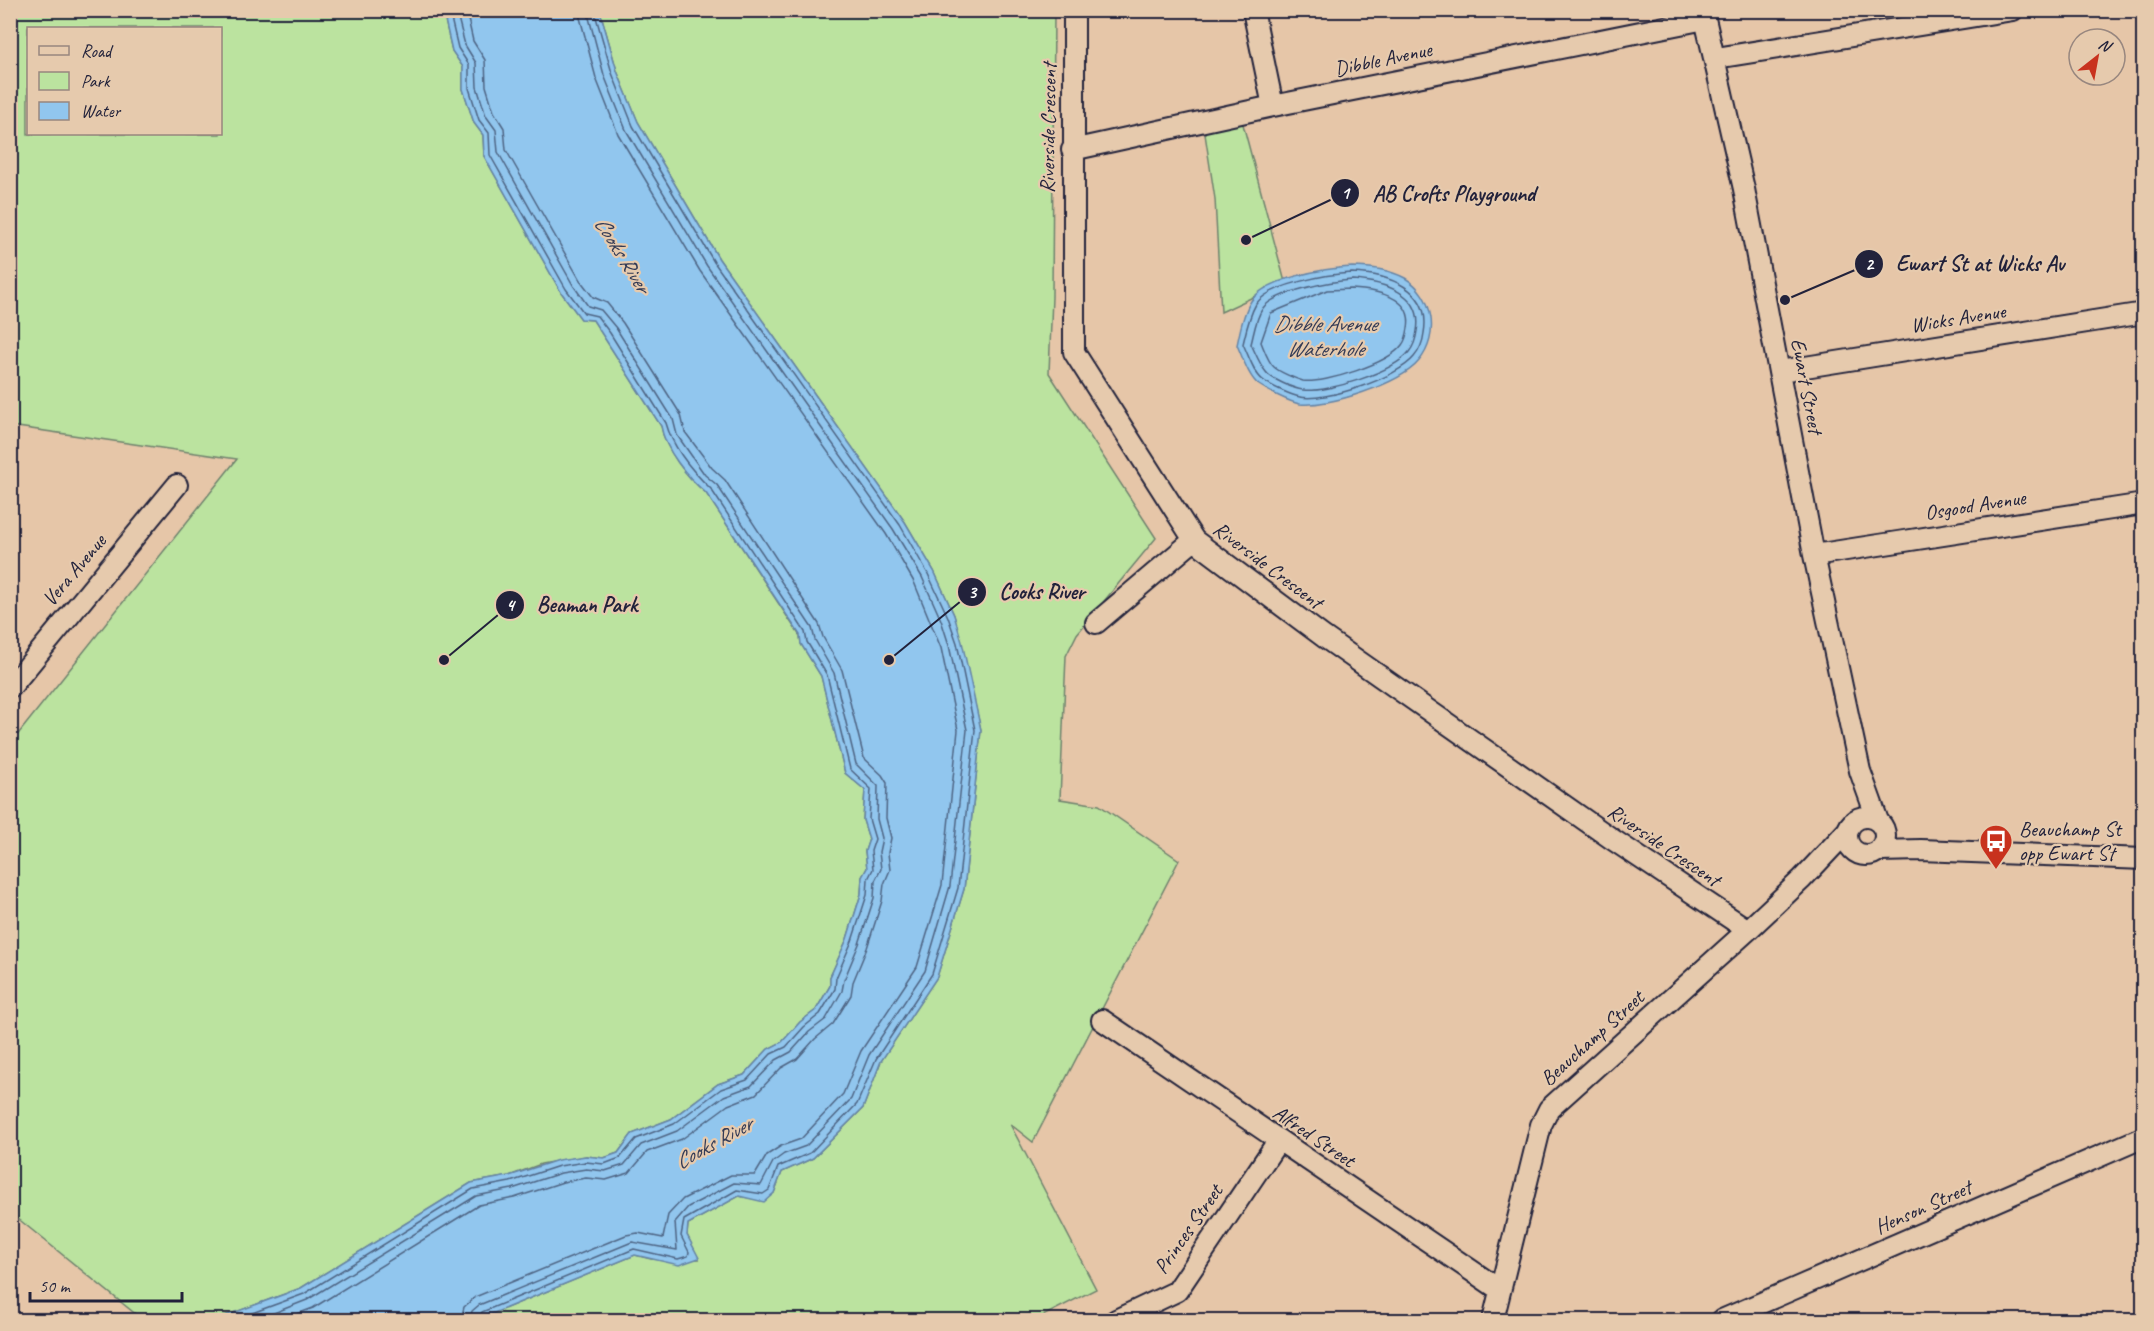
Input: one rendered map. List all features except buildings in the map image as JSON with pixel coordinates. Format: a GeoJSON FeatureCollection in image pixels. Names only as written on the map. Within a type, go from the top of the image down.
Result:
{"type":"FeatureCollection","features":[{"type":"Feature","properties":{"kind":"street","name":"Riverside Crescent"},"geometry":{"type":"LineString","coordinates":[[1074,10],[1072,150],[1074,352],[1194,540],[1324,637],[1612,839],[1748,930]]}},
{"type":"Feature","properties":{"kind":"street"},"geometry":{"type":"LineString","coordinates":[[1253,10],[1273,106]]}},
{"type":"Feature","properties":{"kind":"street"},"geometry":{"type":"LineString","coordinates":[[1716,58],[2013,10]]}},
{"type":"Feature","properties":{"kind":"street","name":"Dibble Avenue"},"geometry":{"type":"LineString","coordinates":[[1072,150],[1704,15]]}},
{"type":"Feature","properties":{"kind":"street","name":"Ewart Street"},"geometry":{"type":"LineString","coordinates":[[1704,15],[1716,58],[1780,371],[1814,555],[1860,771],[1881,835]]}},
{"type":"Feature","properties":{"kind":"street","name":"Wicks Avenue"},"geometry":{"type":"LineString","coordinates":[[1780,371],[2144,313]]}},
{"type":"Feature","properties":{"kind":"street","name":"Vera Avenue"},"geometry":{"type":"LineString","coordinates":[[10,688],[177,485]]}},
{"type":"Feature","properties":{"kind":"street","name":"Osgood Avenue"},"geometry":{"type":"LineString","coordinates":[[1814,555],[2144,504]]}},
{"type":"Feature","properties":{"kind":"street"},"geometry":{"type":"LineString","coordinates":[[1096,623],[1194,540]]}},
{"type":"Feature","properties":{"kind":"street","name":"Ewart Street"},"geometry":{"type":"LineString","coordinates":[[1853,824],[1860,771]]}},
{"type":"Feature","properties":{"kind":"street"},"geometry":{"type":"LineString","coordinates":[[1881,835],[1867,855],[1855,851],[1848,842],[1853,824],[1868,817],[1881,835],[1921,850],[2144,859]]}},
{"type":"Feature","properties":{"kind":"street","name":"Beauchamp Street"},"geometry":{"type":"LineString","coordinates":[[1493,1320],[1541,1125],[1549,1108],[1748,930],[1802,879],[1853,824]]}},
{"type":"Feature","properties":{"kind":"street","name":"Beauchamp Street"},"geometry":{"type":"LineString","coordinates":[[1802,879],[1855,851]]}},
{"type":"Feature","properties":{"kind":"street","name":"Alfred Street"},"geometry":{"type":"LineString","coordinates":[[1102,1020],[1500,1290]]}},
{"type":"Feature","properties":{"kind":"street","name":"Henson Street"},"geometry":{"type":"LineString","coordinates":[[1722,1320],[2144,1137]]}},
{"type":"Feature","properties":{"kind":"street","name":"Princes Street"},"geometry":{"type":"LineString","coordinates":[[1116,1320],[1177,1291],[1278,1141]]}},
{"type":"Feature","properties":{"kind":"green space"},"geometry":{"type":"Polygon","coordinates":[[[11,11],[443,11],[452,51],[463,67],[463,89],[474,123],[483,135],[484,156],[561,292],[581,319],[593,320],[661,426],[672,454],[684,471],[706,493],[800,636],[801,644],[821,676],[845,773],[865,790],[863,820],[869,839],[865,851],[867,868],[862,877],[861,894],[847,939],[830,977],[830,986],[816,1010],[800,1022],[782,1042],[768,1049],[744,1075],[718,1084],[671,1119],[632,1134],[618,1153],[604,1158],[586,1156],[541,1164],[509,1176],[471,1183],[301,1288],[214,1320],[143,1320],[11,1213],[11,743],[237,459],[11,426],[11,11]]]}},
{"type":"Feature","properties":{"kind":"green space"},"geometry":{"type":"Polygon","coordinates":[[[600,11],[1054,11],[1052,297],[1049,373],[1156,538],[1077,634],[1066,656],[1060,799],[1099,805],[1179,860],[1033,1142],[1010,1124],[1096,1289],[1035,1320],[477,1320],[635,1255],[651,1259],[699,1259],[687,1235],[688,1224],[739,1196],[764,1201],[774,1193],[782,1172],[813,1158],[863,1108],[881,1061],[937,977],[964,889],[981,730],[954,615],[934,571],[905,522],[719,259],[638,122],[617,71],[600,11]]]}},
{"type":"Feature","properties":{"kind":"green space"},"geometry":{"type":"Polygon","coordinates":[[[1240,113],[1285,282],[1221,312],[1215,199],[1203,121],[1240,113]]]}},
{"type":"Feature","properties":{"kind":"water","name":"Cooks River"},"geometry":{"type":"Polygon","coordinates":[[[443,11],[600,11],[617,71],[638,122],[719,259],[905,522],[934,571],[954,615],[981,730],[964,889],[937,977],[881,1061],[863,1108],[813,1158],[782,1172],[774,1193],[764,1202],[739,1196],[688,1224],[687,1235],[699,1258],[679,1265],[635,1255],[477,1320],[214,1320],[301,1288],[471,1183],[509,1176],[558,1160],[586,1156],[604,1158],[618,1153],[632,1134],[671,1119],[718,1084],[744,1075],[768,1049],[782,1042],[800,1022],[816,1010],[830,986],[830,977],[847,939],[861,894],[862,877],[867,868],[865,851],[869,839],[863,820],[865,790],[845,773],[821,676],[801,644],[800,635],[706,493],[684,471],[672,454],[661,426],[593,320],[581,319],[561,292],[484,156],[483,135],[474,123],[463,89],[463,67],[452,51],[443,11]]]}},
{"type":"Feature","properties":{"kind":"water","name":"Dibble Avenue Waterhole"},"geometry":{"type":"Polygon","coordinates":[[[1352,267],[1392,272],[1415,285],[1428,305],[1431,317],[1430,340],[1419,361],[1410,370],[1381,386],[1345,398],[1313,404],[1290,401],[1255,382],[1237,345],[1244,317],[1251,301],[1258,293],[1283,280],[1313,272],[1352,267]]]}},
{"type":"Feature","properties":{"kind":"place","name":"AB Crofts Playground"},"geometry":{"type":"Point","coordinates":[1246,240]}},
{"type":"Feature","properties":{"kind":"place","name":"Ewart St at Wicks Av"},"geometry":{"type":"Point","coordinates":[1785,300]}},
{"type":"Feature","properties":{"kind":"place","name":"Beaman Park"},"geometry":{"type":"Point","coordinates":[444,660]}},
{"type":"Feature","properties":{"kind":"place","name":"Cooks River"},"geometry":{"type":"Point","coordinates":[889,660]}},
{"type":"Feature","properties":{"kind":"place","name":"Beauchamp St opp Ewart St"},"geometry":{"type":"Point","coordinates":[1996,870]}}]}
